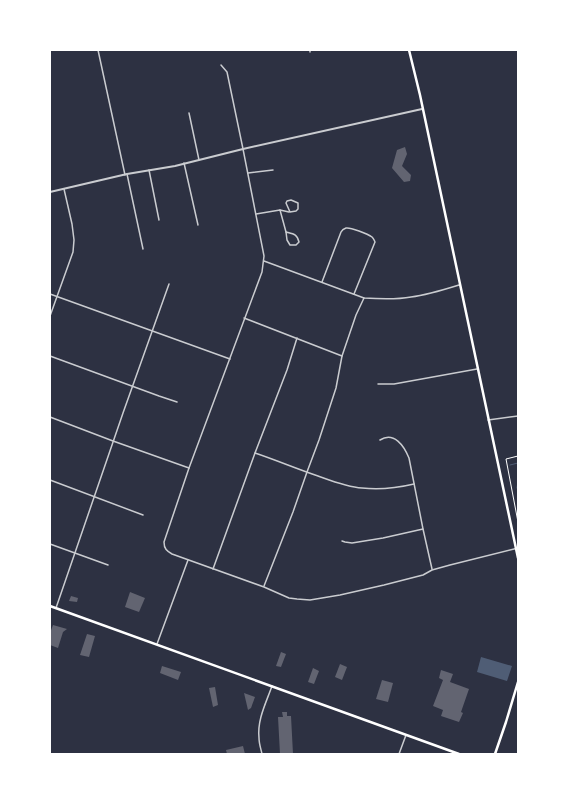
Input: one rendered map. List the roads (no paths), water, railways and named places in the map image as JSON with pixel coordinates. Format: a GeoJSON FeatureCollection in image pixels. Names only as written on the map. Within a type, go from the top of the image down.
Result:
{"type":"FeatureCollection","features":[{"type":"Feature","properties":{"kind":"main road"},"geometry":{"type":"LineString","coordinates":[[409,50],[518,558]]}},
{"type":"Feature","properties":{"kind":"main road"},"geometry":{"type":"LineString","coordinates":[[50,606],[458,754]]}},
{"type":"Feature","properties":{"kind":"main road"},"geometry":{"type":"LineString","coordinates":[[495,754],[518,682]]}},
{"type":"Feature","properties":{"kind":"street"},"geometry":{"type":"LineString","coordinates":[[98,50],[144,250]]}},
{"type":"Feature","properties":{"kind":"street"},"geometry":{"type":"LineString","coordinates":[[220,65],[227,72],[248,173],[264,261],[262,272],[189,468],[165,538],[165,548],[168,552],[264,587],[289,598],[310,600],[384,585],[463,561],[517,548]]}},
{"type":"Feature","properties":{"kind":"street"},"geometry":{"type":"LineString","coordinates":[[50,192],[126,174],[199,160],[422,109]]}},
{"type":"Feature","properties":{"kind":"street"},"geometry":{"type":"LineString","coordinates":[[189,113],[199,160]]}},
{"type":"Feature","properties":{"kind":"street"},"geometry":{"type":"LineString","coordinates":[[184,163],[198,225]]}},
{"type":"Feature","properties":{"kind":"street"},"geometry":{"type":"LineString","coordinates":[[149,170],[159,220]]}},
{"type":"Feature","properties":{"kind":"street"},"geometry":{"type":"LineString","coordinates":[[248,173],[273,170]]}},
{"type":"Feature","properties":{"kind":"street"},"geometry":{"type":"LineString","coordinates":[[50,316],[73,252],[74,240],[72,224],[64,189]]}},
{"type":"Feature","properties":{"kind":"street"},"geometry":{"type":"LineString","coordinates":[[256,214],[280,210],[290,212],[296,211],[298,209],[298,203],[292,200],[287,201],[286,203],[290,212]]}},
{"type":"Feature","properties":{"kind":"street"},"geometry":{"type":"LineString","coordinates":[[280,210],[287,240],[290,245],[296,245],[299,242],[298,237],[294,234],[286,232]]}},
{"type":"Feature","properties":{"kind":"street"},"geometry":{"type":"LineString","coordinates":[[322,282],[342,230],[348,228],[360,232],[372,237],[375,242],[354,294]]}},
{"type":"Feature","properties":{"kind":"street"},"geometry":{"type":"LineString","coordinates":[[264,261],[364,298],[409,298],[459,285]]}},
{"type":"Feature","properties":{"kind":"street"},"geometry":{"type":"LineString","coordinates":[[56,608],[132,386],[169,284]]}},
{"type":"Feature","properties":{"kind":"street"},"geometry":{"type":"LineString","coordinates":[[50,294],[230,359]]}},
{"type":"Feature","properties":{"kind":"street"},"geometry":{"type":"LineString","coordinates":[[264,587],[320,440],[336,388],[342,356],[356,315],[364,298]]}},
{"type":"Feature","properties":{"kind":"street"},"geometry":{"type":"LineString","coordinates":[[244,318],[342,356]]}},
{"type":"Feature","properties":{"kind":"street"},"geometry":{"type":"LineString","coordinates":[[213,569],[255,452],[287,370],[297,338]]}},
{"type":"Feature","properties":{"kind":"street"},"geometry":{"type":"LineString","coordinates":[[50,356],[177,402]]}},
{"type":"Feature","properties":{"kind":"street"},"geometry":{"type":"LineString","coordinates":[[378,384],[394,384],[477,369]]}},
{"type":"Feature","properties":{"kind":"street"},"geometry":{"type":"LineString","coordinates":[[488,420],[518,416]]}},
{"type":"Feature","properties":{"kind":"street"},"geometry":{"type":"LineString","coordinates":[[50,417],[189,468]]}},
{"type":"Feature","properties":{"kind":"street"},"geometry":{"type":"LineString","coordinates":[[380,440],[389,437],[394,438],[403,446],[409,458],[432,570]]}},
{"type":"Feature","properties":{"kind":"street"},"geometry":{"type":"LineString","coordinates":[[255,452],[348,486],[363,489],[391,488],[414,484]]}},
{"type":"Feature","properties":{"kind":"street"},"geometry":{"type":"LineString","coordinates":[[50,480],[143,514]]}},
{"type":"Feature","properties":{"kind":"street"},"geometry":{"type":"LineString","coordinates":[[342,541],[352,543],[423,529]]}},
{"type":"Feature","properties":{"kind":"street"},"geometry":{"type":"LineString","coordinates":[[50,544],[108,565]]}},
{"type":"Feature","properties":{"kind":"street"},"geometry":{"type":"LineString","coordinates":[[157,644],[188,560]]}},
{"type":"Feature","properties":{"kind":"street"},"geometry":{"type":"LineString","coordinates":[[262,754],[259,738],[259,724],[272,686]]}},
{"type":"Feature","properties":{"kind":"street"},"geometry":{"type":"LineString","coordinates":[[513,699],[518,700]]}},
{"type":"Feature","properties":{"kind":"street"},"geometry":{"type":"LineString","coordinates":[[399,754],[406,735]]}},
{"type":"Feature","properties":{"kind":"water"},"geometry":{"type":"Polygon","coordinates":[[[481,657],[512,666],[507,681],[477,672],[481,657]]]}},
{"type":"Feature","properties":{"kind":"waterway"},"geometry":{"type":"LineString","coordinates":[[510,465],[518,463]]}},
{"type":"Feature","properties":{"kind":"waterway"},"geometry":{"type":"LineString","coordinates":[[517,488],[518,481]]}}]}
